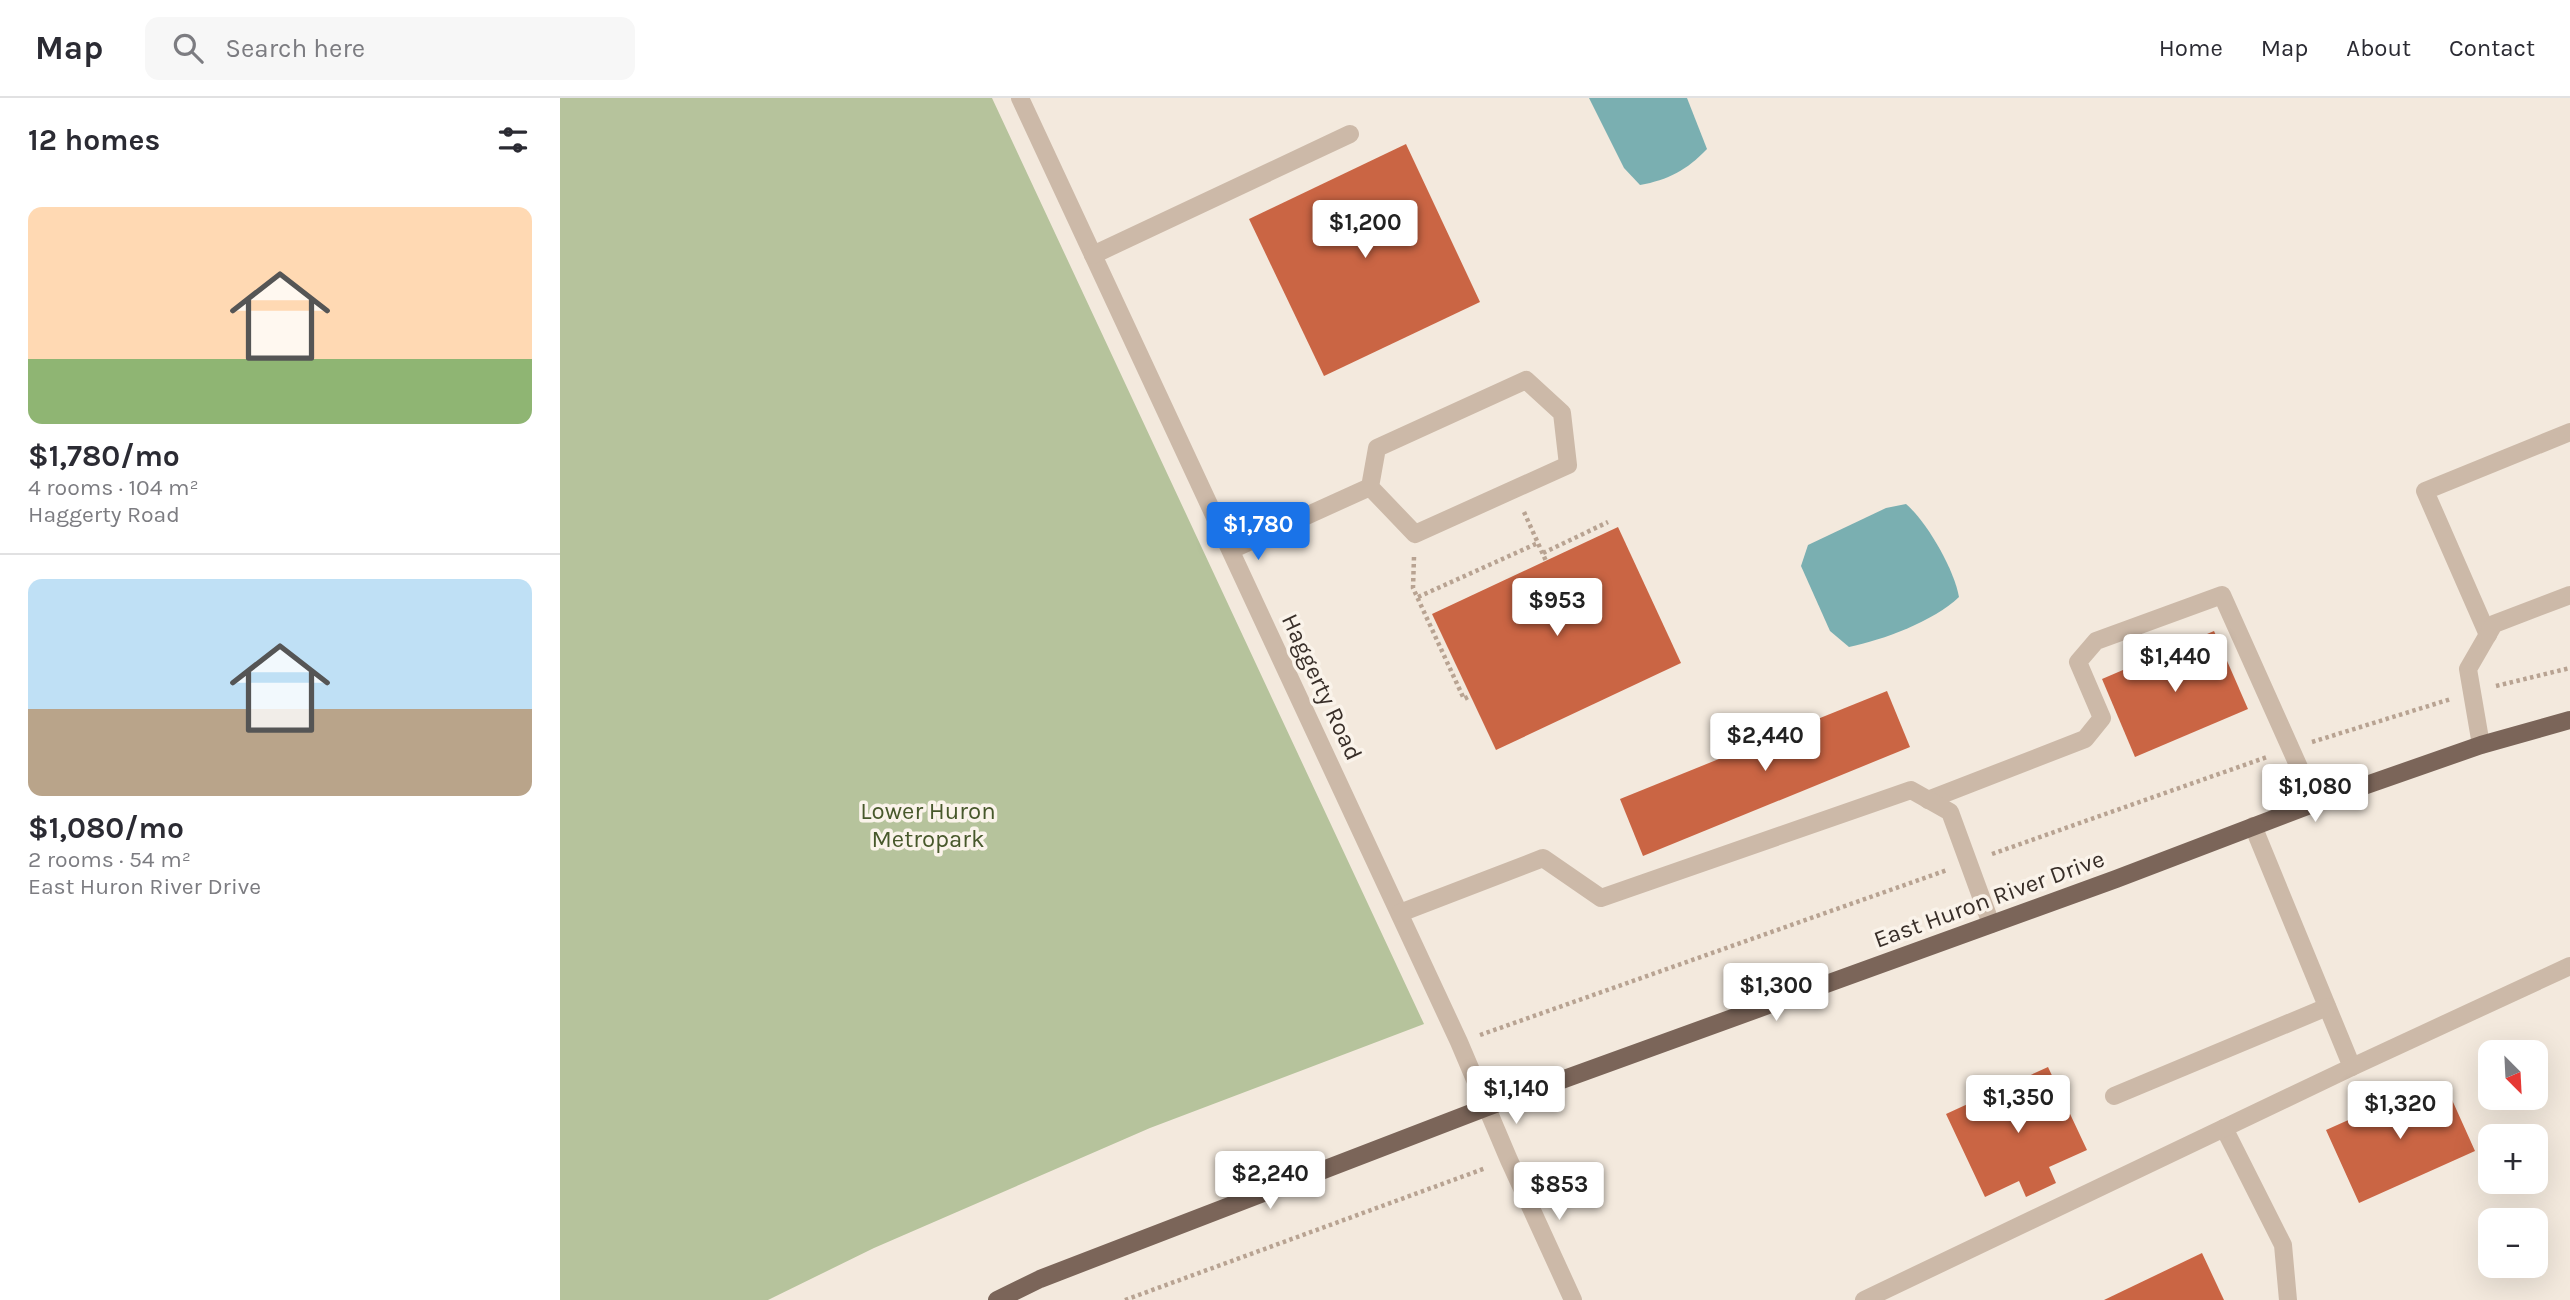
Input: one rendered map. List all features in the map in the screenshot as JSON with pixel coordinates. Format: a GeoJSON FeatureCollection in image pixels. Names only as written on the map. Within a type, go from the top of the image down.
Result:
{"type":"FeatureCollection","features":[{"type":"Feature","properties":{"kind":"main road","name":"East Huron River Drive"},"geometry":{"type":"LineString","coordinates":[[997,1300],[1040,1279],[1487,1107],[2315,803],[2481,745],[2570,720]]}},
{"type":"Feature","properties":{"kind":"street","name":"Haggerty Road"},"geometry":{"type":"LineString","coordinates":[[1020,98],[1400,913],[1573,1300]]}},
{"type":"Feature","properties":{"kind":"street"},"geometry":{"type":"LineString","coordinates":[[1093,255],[1350,134]]}},
{"type":"Feature","properties":{"kind":"street"},"geometry":{"type":"LineString","coordinates":[[1526,380],[1562,413],[1568,465],[1415,534],[1370,487],[1377,448],[1526,380]]}},
{"type":"Feature","properties":{"kind":"street"},"geometry":{"type":"LineString","coordinates":[[2488,635],[2426,491],[2570,432]]}},
{"type":"Feature","properties":{"kind":"street"},"geometry":{"type":"LineString","coordinates":[[1231,550],[1370,487]]}},
{"type":"Feature","properties":{"kind":"street"},"geometry":{"type":"LineString","coordinates":[[1928,800],[2085,739],[2102,718],[2078,662],[2096,641],[2222,595],[2315,803]]}},
{"type":"Feature","properties":{"kind":"street"},"geometry":{"type":"LineString","coordinates":[[2481,745],[2468,669],[2494,624],[2570,595]]}},
{"type":"Feature","properties":{"kind":"street"},"geometry":{"type":"LineString","coordinates":[[1400,913],[1543,858],[1601,898],[1912,790],[1950,812],[1990,924]]}},
{"type":"Feature","properties":{"kind":"street"},"geometry":{"type":"LineString","coordinates":[[2253,826],[2352,1067]]}},
{"type":"Feature","properties":{"kind":"street"},"geometry":{"type":"LineString","coordinates":[[1864,1300],[2570,966]]}},
{"type":"Feature","properties":{"kind":"street"},"geometry":{"type":"LineString","coordinates":[[2114,1096],[2327,1007]]}},
{"type":"Feature","properties":{"kind":"street"},"geometry":{"type":"LineString","coordinates":[[2224,1128],[2283,1245],[2288,1300]]}},
{"type":"Feature","properties":{"kind":"path"},"geometry":{"type":"LineString","coordinates":[[1543,553],[1608,522]]}},
{"type":"Feature","properties":{"kind":"path"},"geometry":{"type":"LineString","coordinates":[[1534,533],[1546,561]]}},
{"type":"Feature","properties":{"kind":"path"},"geometry":{"type":"LineString","coordinates":[[1418,597],[1538,543]]}},
{"type":"Feature","properties":{"kind":"path"},"geometry":{"type":"LineString","coordinates":[[1413,588],[1464,699],[1470,696]]}},
{"type":"Feature","properties":{"kind":"path"},"geometry":{"type":"LineString","coordinates":[[1459,1042],[2290,749],[2472,692],[2570,668]]}},
{"type":"Feature","properties":{"kind":"path"},"geometry":{"type":"LineString","coordinates":[[1125,1300],[1509,1160]]}},
{"type":"Feature","properties":{"kind":"green space","name":"Lower Huron Metropark"},"geometry":{"type":"Polygon","coordinates":[[[560,98],[992,98],[1424,1024],[1150,1128],[874,1248],[768,1300],[560,1300],[560,98]]]}},
{"type":"Feature","properties":{"kind":"water"},"geometry":{"type":"Polygon","coordinates":[[[1589,98],[1687,98],[1707,149],[1676,173],[1640,185],[1624,168],[1589,98]]]}},
{"type":"Feature","properties":{"kind":"water"},"geometry":{"type":"Polygon","coordinates":[[[1906,504],[1938,547],[1952,573],[1959,597],[1922,622],[1877,640],[1849,647],[1830,631],[1801,566],[1808,545],[1886,508],[1906,504]]]}},
{"type":"Feature","properties":{"kind":"building"},"geometry":{"type":"Polygon","coordinates":[[[1406,144],[1480,302],[1324,376],[1249,219],[1406,144]]]}},
{"type":"Feature","properties":{"kind":"building"},"geometry":{"type":"Polygon","coordinates":[[[1618,527],[1681,663],[1496,750],[1432,614],[1618,527]]]}},
{"type":"Feature","properties":{"kind":"building"},"geometry":{"type":"Polygon","coordinates":[[[2214,631],[2248,709],[2135,757],[2102,679],[2214,631]]]}},
{"type":"Feature","properties":{"kind":"building"},"geometry":{"type":"Polygon","coordinates":[[[1887,691],[1910,747],[1643,856],[1620,799],[1887,691]]]}},
{"type":"Feature","properties":{"kind":"building"},"geometry":{"type":"Polygon","coordinates":[[[2048,1067],[2087,1150],[2049,1167],[2056,1183],[2026,1197],[2019,1181],[1985,1197],[1946,1114],[2048,1067]]]}},
{"type":"Feature","properties":{"kind":"building"},"geometry":{"type":"Polygon","coordinates":[[[2444,1082],[2475,1151],[2359,1203],[2326,1130],[2420,1088],[2421,1092],[2444,1082]]]}},
{"type":"Feature","properties":{"kind":"building"},"geometry":{"type":"Polygon","coordinates":[[[2202,1253],[2224,1300],[2104,1300],[2202,1253]]]}}]}
